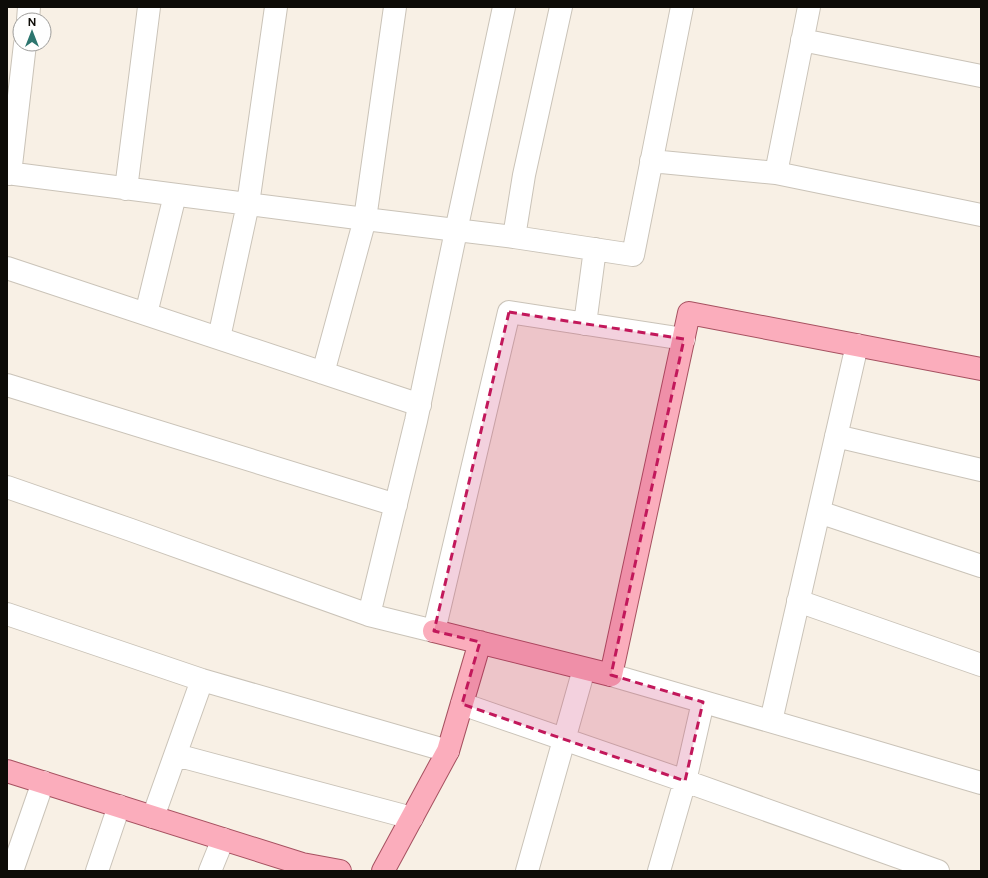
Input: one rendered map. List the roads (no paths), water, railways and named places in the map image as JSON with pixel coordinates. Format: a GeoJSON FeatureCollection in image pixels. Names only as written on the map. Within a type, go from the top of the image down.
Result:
{"type":"FeatureCollection","features":[{"type":"Feature","properties":{"kind":"main road"},"geometry":{"type":"LineString","coordinates":[[434,630],[611,675],[689,313],[981,369]]}},
{"type":"Feature","properties":{"kind":"main road"},"geometry":{"type":"LineString","coordinates":[[383,871],[448,751],[480,642]]}},
{"type":"Feature","properties":{"kind":"main road"},"geometry":{"type":"LineString","coordinates":[[7,771],[223,839],[300,867],[340,871]]}},
{"type":"Feature","properties":{"kind":"street"},"geometry":{"type":"LineString","coordinates":[[126,189],[149,7]]}},
{"type":"Feature","properties":{"kind":"street"},"geometry":{"type":"LineString","coordinates":[[219,338],[248,204],[276,7]]}},
{"type":"Feature","properties":{"kind":"street"},"geometry":{"type":"LineString","coordinates":[[324,373],[365,219],[395,7]]}},
{"type":"Feature","properties":{"kind":"street"},"geometry":{"type":"LineString","coordinates":[[369,615],[420,405],[504,7]]}},
{"type":"Feature","properties":{"kind":"street"},"geometry":{"type":"LineString","coordinates":[[514,237],[524,175],[561,7]]}},
{"type":"Feature","properties":{"kind":"street"},"geometry":{"type":"LineString","coordinates":[[24,52],[8,174],[456,231],[514,237],[633,255],[682,7]]}},
{"type":"Feature","properties":{"kind":"street"},"geometry":{"type":"LineString","coordinates":[[776,173],[809,7]]}},
{"type":"Feature","properties":{"kind":"street"},"geometry":{"type":"LineString","coordinates":[[802,40],[981,76]]}},
{"type":"Feature","properties":{"kind":"street"},"geometry":{"type":"LineString","coordinates":[[652,161],[776,173],[981,215]]}},
{"type":"Feature","properties":{"kind":"street"},"geometry":{"type":"LineString","coordinates":[[146,314],[175,195]]}},
{"type":"Feature","properties":{"kind":"street"},"geometry":{"type":"LineString","coordinates":[[585,324],[595,249]]}},
{"type":"Feature","properties":{"kind":"street"},"geometry":{"type":"LineString","coordinates":[[7,268],[420,405]]}},
{"type":"Feature","properties":{"kind":"street"},"geometry":{"type":"LineString","coordinates":[[7,487],[369,615],[434,630],[509,312],[684,339]]}},
{"type":"Feature","properties":{"kind":"street"},"geometry":{"type":"LineString","coordinates":[[771,721],[857,345]]}},
{"type":"Feature","properties":{"kind":"street"},"geometry":{"type":"LineString","coordinates":[[7,384],[396,505]]}},
{"type":"Feature","properties":{"kind":"street"},"geometry":{"type":"LineString","coordinates":[[836,436],[981,470]]}},
{"type":"Feature","properties":{"kind":"street"},"geometry":{"type":"LineString","coordinates":[[819,512],[981,566]]}},
{"type":"Feature","properties":{"kind":"street"},"geometry":{"type":"LineString","coordinates":[[798,601],[981,665]]}},
{"type":"Feature","properties":{"kind":"street"},"geometry":{"type":"LineString","coordinates":[[7,614],[202,680],[448,751]]}},
{"type":"Feature","properties":{"kind":"street"},"geometry":{"type":"LineString","coordinates":[[527,871],[584,668]]}},
{"type":"Feature","properties":{"kind":"street"},"geometry":{"type":"LineString","coordinates":[[611,675],[858,746],[981,784]]}},
{"type":"Feature","properties":{"kind":"street"},"geometry":{"type":"LineString","coordinates":[[153,817],[202,680]]}},
{"type":"Feature","properties":{"kind":"street"},"geometry":{"type":"LineString","coordinates":[[659,871],[685,781],[703,702]]}},
{"type":"Feature","properties":{"kind":"street"},"geometry":{"type":"LineString","coordinates":[[462,704],[938,871]]}},
{"type":"Feature","properties":{"kind":"street"},"geometry":{"type":"LineString","coordinates":[[176,755],[412,818]]}},
{"type":"Feature","properties":{"kind":"street"},"geometry":{"type":"LineString","coordinates":[[12,871],[43,782]]}},
{"type":"Feature","properties":{"kind":"street"},"geometry":{"type":"LineString","coordinates":[[97,871],[119,806]]}},
{"type":"Feature","properties":{"kind":"street"},"geometry":{"type":"LineString","coordinates":[[210,871],[223,839]]}}]}
